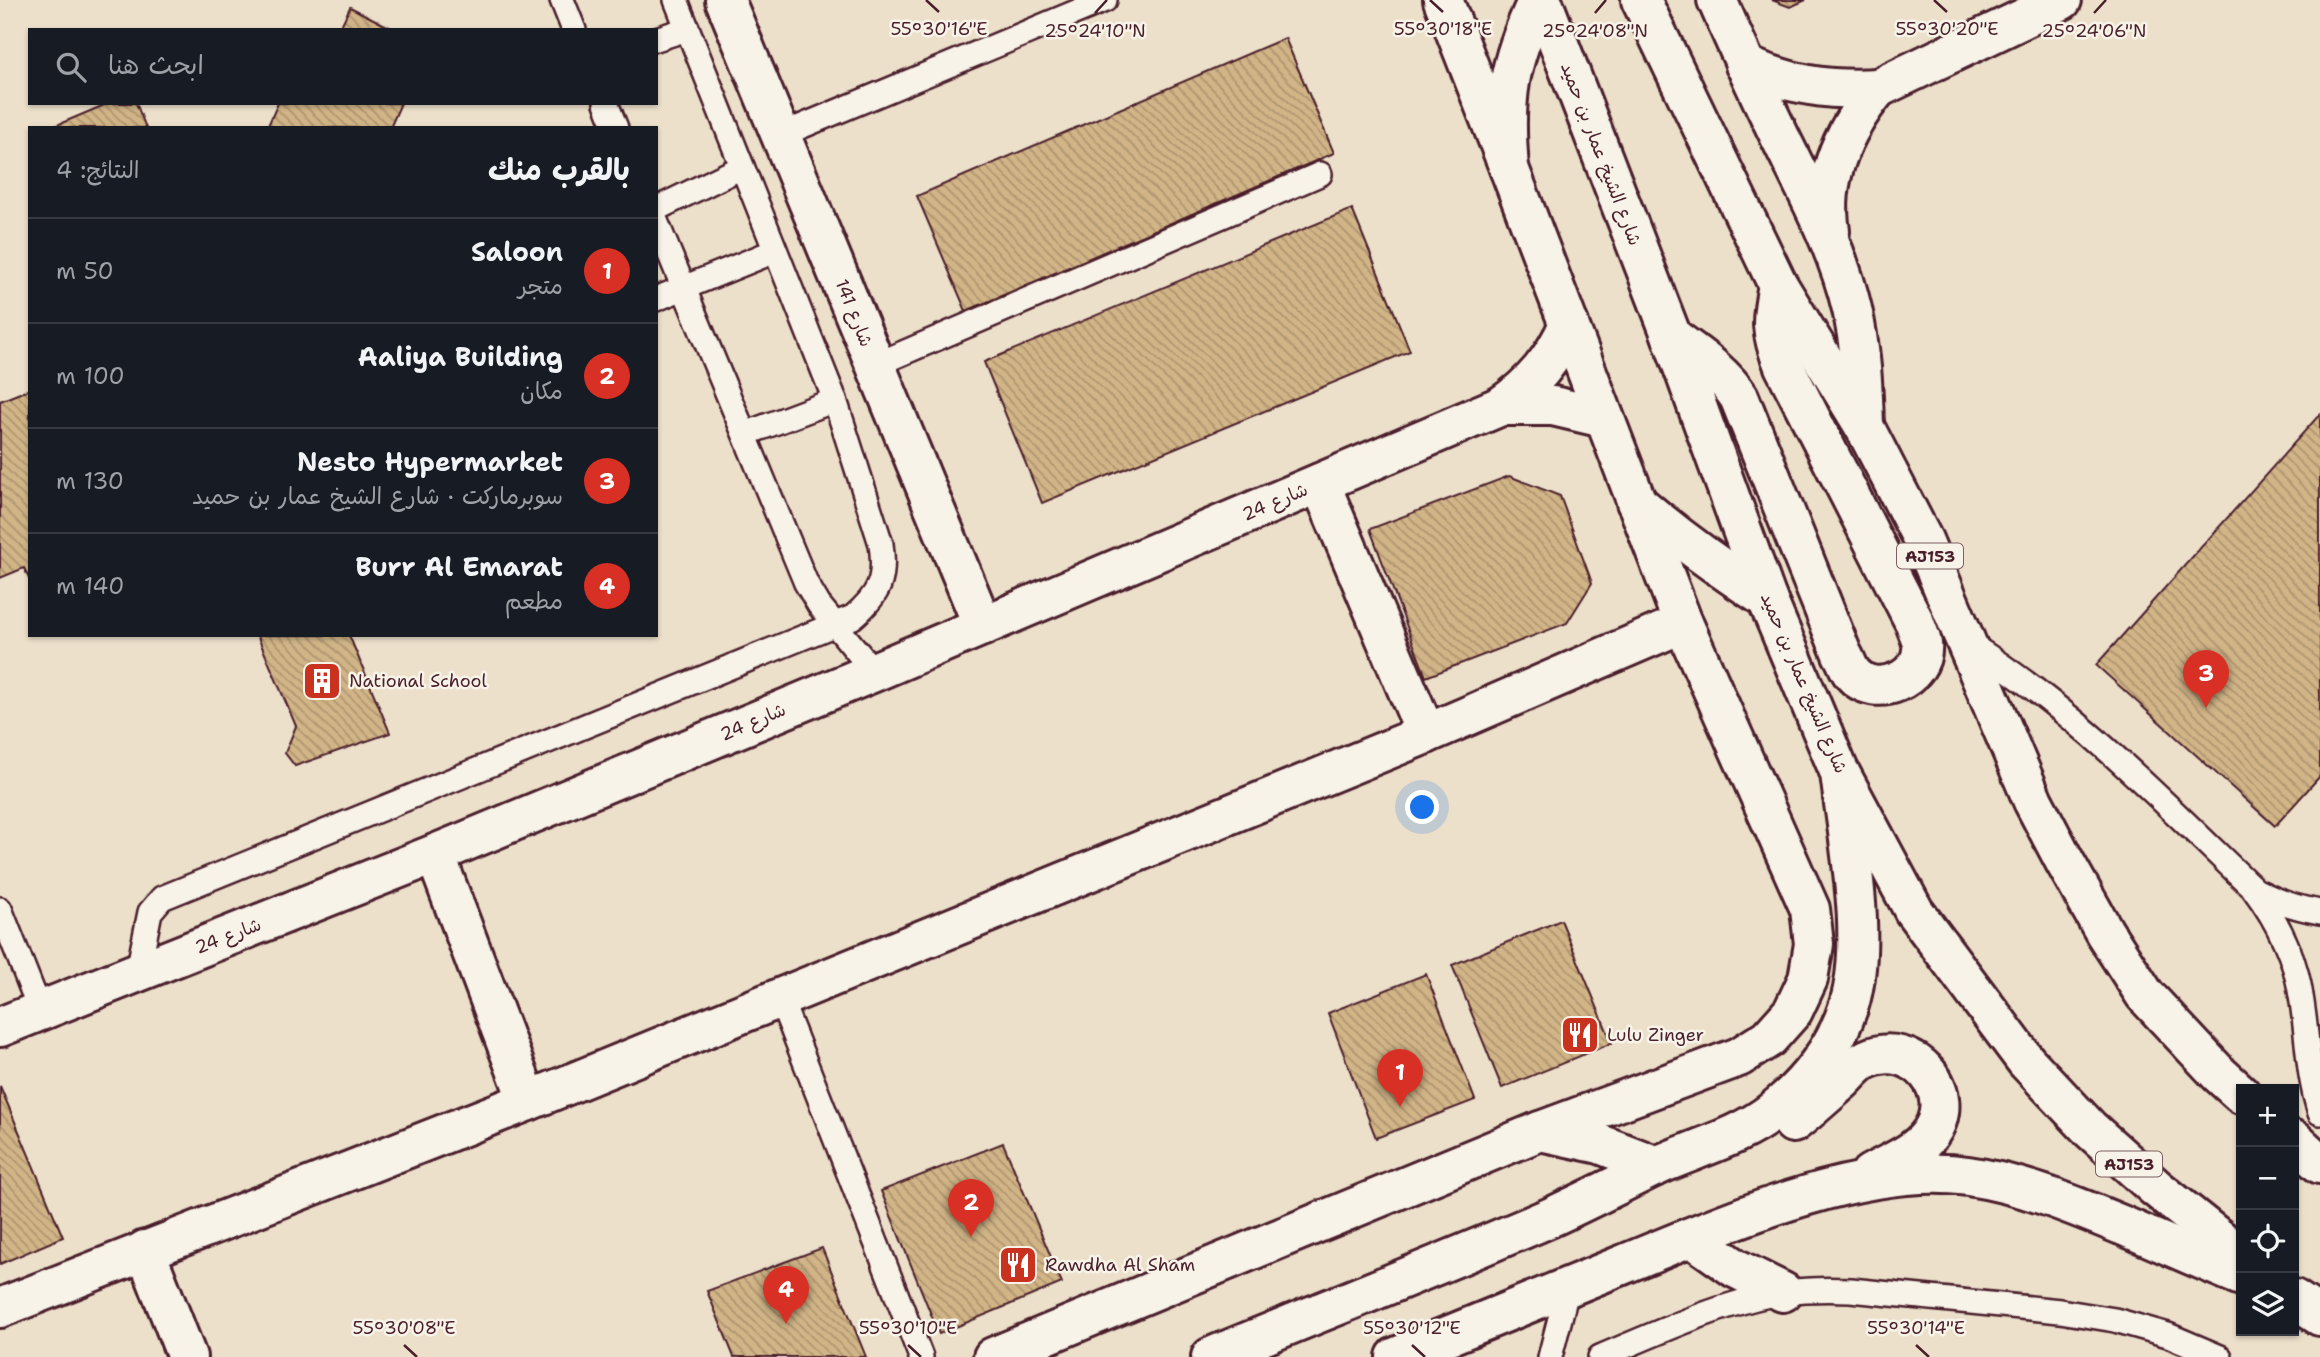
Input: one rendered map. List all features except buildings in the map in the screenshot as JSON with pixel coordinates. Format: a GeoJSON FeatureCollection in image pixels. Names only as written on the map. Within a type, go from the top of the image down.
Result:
{"type":"FeatureCollection","features":[{"type":"Feature","properties":{"kind":"street","name":"شارع 141"},"geometry":{"type":"LineString","coordinates":[[725,0],[983,626]]}},
{"type":"Feature","properties":{"kind":"street"},"geometry":{"type":"LineString","coordinates":[[993,1357],[1540,1131],[1739,1057],[1769,1038],[1793,1011],[1808,979],[1814,944],[1810,909],[1683,623],[1443,0]]}},
{"type":"Feature","properties":{"kind":"street"},"geometry":{"type":"LineString","coordinates":[[1509,168],[1505,123],[1510,79],[1521,36],[1540,0]]}},
{"type":"Feature","properties":{"kind":"street","name":"شارع الشيخ عمار بن حميد"},"geometry":{"type":"LineString","coordinates":[[1540,0],[1672,337],[1767,598],[1839,771],[1914,911],[2026,1061],[2091,1130],[2156,1188],[2236,1252]]}},
{"type":"Feature","properties":{"kind":"street","name":"AJ153"},"geometry":{"type":"LineString","coordinates":[[1641,0],[1778,285],[1864,426],[1923,540],[2033,800],[2105,933],[2145,995],[2236,1089]]}},
{"type":"Feature","properties":{"kind":"street"},"geometry":{"type":"LineString","coordinates":[[1717,0],[1834,254],[1852,308],[1859,347],[1864,426]]}},
{"type":"Feature","properties":{"kind":"street"},"geometry":{"type":"LineString","coordinates":[[1834,254],[1828,196],[1834,167],[1858,112],[1878,89],[2062,0]]}},
{"type":"Feature","properties":{"kind":"street"},"geometry":{"type":"LineString","coordinates":[[1745,65],[1766,75],[1810,87],[1878,89]]}},
{"type":"Feature","properties":{"kind":"street"},"geometry":{"type":"LineString","coordinates":[[1672,337],[1718,371],[1739,397],[1842,654],[1853,675],[1874,687],[1897,684],[1916,668],[1923,646],[1915,623],[1774,343],[1771,318],[1778,285]]}},
{"type":"Feature","properties":{"kind":"street","name":"شارع 24"},"geometry":{"type":"LineString","coordinates":[[0,1027],[435,854],[874,672],[1501,406],[1535,380],[1555,354],[1569,324]]}},
{"type":"Feature","properties":{"kind":"street","name":"شارع 24"},"geometry":{"type":"LineString","coordinates":[[1501,406],[1553,406],[1604,418]]}},
{"type":"Feature","properties":{"kind":"street"},"geometry":{"type":"LineString","coordinates":[[1320,483],[1426,733]]}},
{"type":"Feature","properties":{"kind":"street"},"geometry":{"type":"LineString","coordinates":[[1636,502],[1688,545],[1767,598]]}},
{"type":"Feature","properties":{"kind":"street"},"geometry":{"type":"LineString","coordinates":[[0,1308],[528,1101],[1426,733],[1683,623]]}},
{"type":"Feature","properties":{"kind":"street"},"geometry":{"type":"LineString","coordinates":[[1211,1357],[1550,1217],[1657,1166],[1733,1134],[1772,1112],[1805,1082],[1831,1046],[1849,1005],[1858,961],[1857,917],[1839,771]]}},
{"type":"Feature","properties":{"kind":"street"},"geometry":{"type":"LineString","coordinates":[[435,854],[528,1101]]}},
{"type":"Feature","properties":{"kind":"street"},"geometry":{"type":"LineString","coordinates":[[1550,1217],[1698,1175],[1749,1153],[1812,1108],[1865,1060],[1887,1054],[1910,1058],[1928,1072],[1938,1092],[1938,1115],[1929,1135],[1911,1150],[1853,1184]]}},
{"type":"Feature","properties":{"kind":"street"},"geometry":{"type":"LineString","coordinates":[[1540,1131],[1600,1144],[1657,1166]]}},
{"type":"Feature","properties":{"kind":"street"},"geometry":{"type":"LineString","coordinates":[[2299,1145],[2320,1164]]}},
{"type":"Feature","properties":{"kind":"street"},"geometry":{"type":"LineString","coordinates":[[1396,1357],[1691,1237],[1789,1201],[1853,1184],[1909,1175],[1965,1176],[2021,1186],[2074,1205],[2236,1274]]}},
{"type":"Feature","properties":{"kind":"street"},"geometry":{"type":"LineString","coordinates":[[1691,1237],[1735,1268],[1783,1292]]}},
{"type":"Feature","properties":{"kind":"street"},"geometry":{"type":"LineString","coordinates":[[145,1250],[187,1357]]}},
{"type":"Feature","properties":{"kind":"street"},"geometry":{"type":"LineString","coordinates":[[2299,1301],[2320,1316]]}},
{"type":"Feature","properties":{"kind":"lane"},"geometry":{"type":"LineString","coordinates":[[562,0],[574,28]]}},
{"type":"Feature","properties":{"kind":"lane"},"geometry":{"type":"LineString","coordinates":[[138,971],[150,912],[162,898],[853,617],[869,603],[880,585],[884,565],[881,544],[835,400],[676,0]]}},
{"type":"Feature","properties":{"kind":"lane"},"geometry":{"type":"LineString","coordinates":[[781,135],[1105,0]]}},
{"type":"Feature","properties":{"kind":"lane"},"geometry":{"type":"LineString","coordinates":[[658,37],[687,29]]}},
{"type":"Feature","properties":{"kind":"lane"},"geometry":{"type":"LineString","coordinates":[[607,105],[615,126]]}},
{"type":"Feature","properties":{"kind":"lane"},"geometry":{"type":"LineString","coordinates":[[658,208],[742,167]]}},
{"type":"Feature","properties":{"kind":"lane"},"geometry":{"type":"LineString","coordinates":[[875,365],[1320,174]]}},
{"type":"Feature","properties":{"kind":"lane"},"geometry":{"type":"LineString","coordinates":[[658,226],[806,583],[819,605],[874,672]]}},
{"type":"Feature","properties":{"kind":"lane"},"geometry":{"type":"LineString","coordinates":[[658,298],[775,251]]}},
{"type":"Feature","properties":{"kind":"lane"},"geometry":{"type":"LineString","coordinates":[[745,434],[835,400]]}},
{"type":"Feature","properties":{"kind":"lane"},"geometry":{"type":"LineString","coordinates":[[1968,643],[2026,681],[2079,723],[2253,888],[2270,912],[2291,957],[2301,995],[2307,1060],[2320,1114]]}},
{"type":"Feature","properties":{"kind":"lane"},"geometry":{"type":"LineString","coordinates":[[2253,888],[2298,909],[2320,912]]}},
{"type":"Feature","properties":{"kind":"lane"},"geometry":{"type":"LineString","coordinates":[[0,909],[40,1010]]}},
{"type":"Feature","properties":{"kind":"lane"},"geometry":{"type":"LineString","coordinates":[[2304,1025],[2320,995]]}},
{"type":"Feature","properties":{"kind":"lane"},"geometry":{"type":"LineString","coordinates":[[780,998],[921,1357]]}},
{"type":"Feature","properties":{"kind":"lane"},"geometry":{"type":"LineString","coordinates":[[1550,1357],[1567,1287]]}},
{"type":"Feature","properties":{"kind":"lane"},"geometry":{"type":"LineString","coordinates":[[1600,1357],[1746,1301],[1783,1292],[1817,1289],[2060,1311],[2115,1320],[2155,1331],[2220,1357]]}},
{"type":"Feature","properties":{"kind":"place","name":"National School"},"geometry":{"type":"Point","coordinates":[322,681]}},
{"type":"Feature","properties":{"kind":"place","name":"Nesto Hypermarket"},"geometry":{"type":"Point","coordinates":[2206,708]}},
{"type":"Feature","properties":{"kind":"place","name":"Lulu Zinger"},"geometry":{"type":"Point","coordinates":[1580,1035]}},
{"type":"Feature","properties":{"kind":"place","name":"Saloon"},"geometry":{"type":"Point","coordinates":[1400,1107]}},
{"type":"Feature","properties":{"kind":"place","name":"Aaliya Building"},"geometry":{"type":"Point","coordinates":[971,1237]}},
{"type":"Feature","properties":{"kind":"place","name":"Rawdha Al Sham"},"geometry":{"type":"Point","coordinates":[1018,1265]}},
{"type":"Feature","properties":{"kind":"place","name":"Burr Al Emarat"},"geometry":{"type":"Point","coordinates":[786,1324]}}]}
